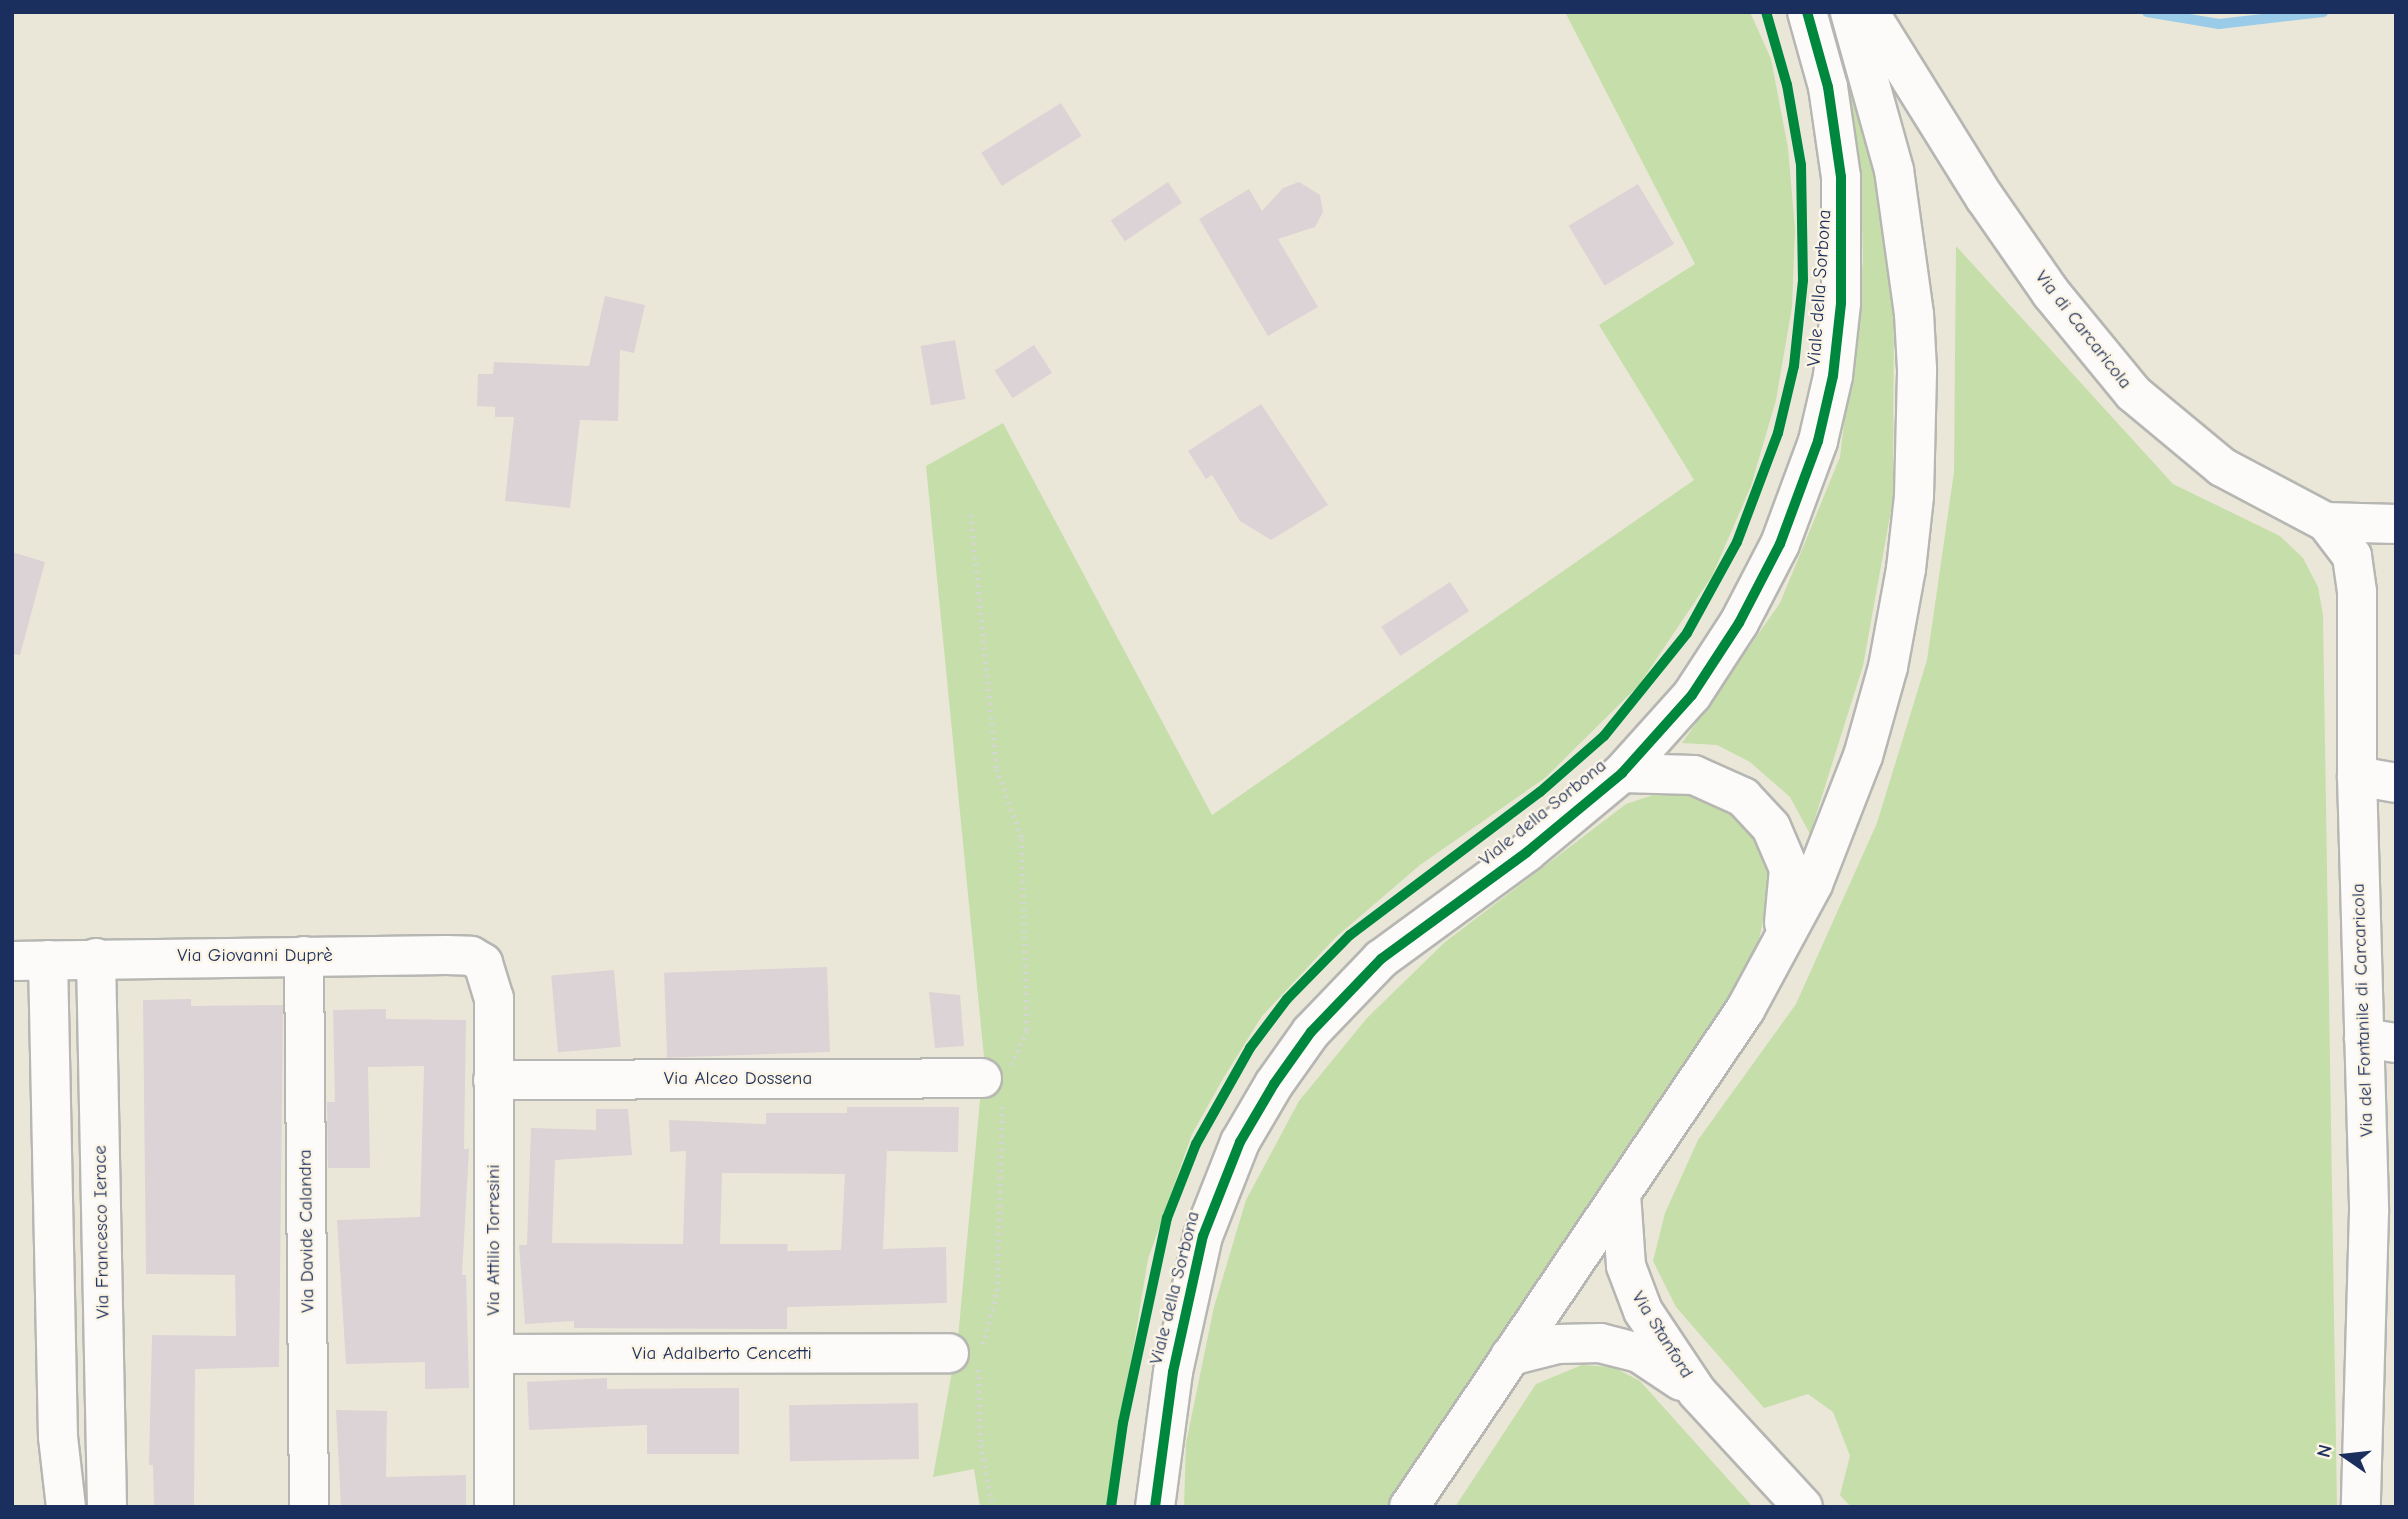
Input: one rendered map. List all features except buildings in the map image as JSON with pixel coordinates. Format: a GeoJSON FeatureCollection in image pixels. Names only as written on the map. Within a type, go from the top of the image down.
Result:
{"type":"FeatureCollection","features":[{"type":"Feature","properties":{"kind":"street","name":"Viale della Sorbona"},"geometry":{"type":"LineString","coordinates":[[1155,1507],[1172,1372],[1203,1236],[1240,1142],[1273,1084],[1311,1032],[1381,959],[1527,852],[1622,773],[1692,695],[1756,593],[1804,483],[1825,410],[1840,324],[1843,197],[1828,87],[1807,12]]}},
{"type":"Feature","properties":{"kind":"street"},"geometry":{"type":"LineString","coordinates":[[1409,1507],[1621,1194],[1774,958],[1828,850],[1863,756],[1891,655],[1914,496],[1916,342],[1906,247],[1879,105],[1850,12]]}},
{"type":"Feature","properties":{"kind":"street","name":"Via di Carcaricola"},"geometry":{"type":"LineString","coordinates":[[1869,12],[1985,198],[2058,302],[2133,393],[2211,460],[2326,522],[2396,524]]}},
{"type":"Feature","properties":{"kind":"street","name":"Via del Fontanile di Carcaricola"},"geometry":{"type":"LineString","coordinates":[[2326,522],[2347,547],[2356,575],[2357,776],[2380,1041],[2382,1213],[2361,1507]]}},
{"type":"Feature","properties":{"kind":"street"},"geometry":{"type":"LineString","coordinates":[[1622,773],[1677,773],[1713,780],[1759,812],[1776,835],[1789,869],[1788,907],[1774,958]]}},
{"type":"Feature","properties":{"kind":"street"},"geometry":{"type":"LineString","coordinates":[[2357,776],[2396,783]]}},
{"type":"Feature","properties":{"kind":"street","name":"Via Giovanni Duprè"},"geometry":{"type":"LineString","coordinates":[[30,961],[465,955],[477,958],[490,974]]}},
{"type":"Feature","properties":{"kind":"street","name":"Via Davide Calandra"},"geometry":{"type":"LineString","coordinates":[[304,956],[309,1507]]}},
{"type":"Feature","properties":{"kind":"street","name":"Via Francesco Ierace"},"geometry":{"type":"LineString","coordinates":[[96,958],[107,1507]]}},
{"type":"Feature","properties":{"kind":"street"},"geometry":{"type":"LineString","coordinates":[[30,961],[58,1437],[66,1507]]}},
{"type":"Feature","properties":{"kind":"street","name":"Via Attilio Torresini"},"geometry":{"type":"LineString","coordinates":[[490,974],[493,1080],[494,1507]]}},
{"type":"Feature","properties":{"kind":"street","name":"Via Alceo Dossena"},"geometry":{"type":"LineString","coordinates":[[493,1080],[998,1083]]}},
{"type":"Feature","properties":{"kind":"street","name":"Via Stanford"},"geometry":{"type":"LineString","coordinates":[[1621,1194],[1623,1248],[1630,1283],[1643,1311],[1697,1392],[1803,1507]]}},
{"type":"Feature","properties":{"kind":"street","name":"Via Stanford"},"geometry":{"type":"LineString","coordinates":[[1510,1356],[1584,1342],[1615,1346],[1639,1353],[1697,1392]]}},
{"type":"Feature","properties":{"kind":"street","name":"Via Adalberto Cencetti"},"geometry":{"type":"LineString","coordinates":[[494,1354],[970,1353]]}},
{"type":"Feature","properties":{"kind":"path"},"geometry":{"type":"LineString","coordinates":[[971,515],[997,769],[1022,839],[1027,1031],[998,1083],[998,1291],[970,1353],[981,1445],[993,1507]]}},
{"type":"Feature","properties":{"kind":"green space"},"geometry":{"type":"Polygon","coordinates":[[[1565,12],[1750,12],[1771,59],[1788,148],[1795,229],[1792,307],[1776,400],[1751,486],[1712,576],[1639,685],[1545,778],[1420,865],[1336,937],[1262,1016],[1192,1134],[1148,1259],[1107,1507],[980,1507],[974,1469],[933,1477],[958,1338],[984,1057],[926,466],[1003,423],[1212,815],[1694,480],[1599,325],[1695,264],[1565,12]]]}},
{"type":"Feature","properties":{"kind":"green space"},"geometry":{"type":"Polygon","coordinates":[[[1847,74],[1875,177],[1894,308],[1893,499],[1863,666],[1810,834],[1790,797],[1750,762],[1717,745],[1682,743],[1780,603],[1840,457],[1863,261],[1861,183],[1847,74]]]}},
{"type":"Feature","properties":{"kind":"green space"},"geometry":{"type":"Polygon","coordinates":[[[1956,246],[2173,484],[2280,536],[2303,558],[2318,587],[2323,615],[2337,1507],[1851,1507],[1840,1495],[1850,1456],[1833,1412],[1808,1394],[1764,1408],[1676,1307],[1653,1261],[1665,1213],[1698,1140],[1796,1004],[1877,823],[1927,660],[1954,472],[1956,246]]]}},
{"type":"Feature","properties":{"kind":"green space"},"geometry":{"type":"Polygon","coordinates":[[[1665,791],[1709,796],[1751,826],[1767,868],[1769,895],[1759,939],[1728,1008],[1654,1119],[1389,1507],[1184,1507],[1186,1443],[1214,1307],[1246,1200],[1299,1101],[1367,1018],[1445,942],[1626,804],[1665,791]]]}},
{"type":"Feature","properties":{"kind":"green space"},"geometry":{"type":"Polygon","coordinates":[[[1582,1365],[1613,1367],[1640,1381],[1753,1507],[1455,1507],[1536,1384],[1582,1365]]]}},
{"type":"Feature","properties":{"kind":"waterway"},"geometry":{"type":"LineString","coordinates":[[2147,12],[2219,24],[2323,12]]}},
{"type":"Feature","properties":{"kind":"cycle path"},"geometry":{"type":"LineString","coordinates":[[1111,1507],[1123,1423],[1167,1218],[1196,1144],[1250,1048],[1287,999],[1350,935],[1540,792],[1604,736],[1687,633],[1737,542],[1778,433],[1794,366],[1803,280],[1801,165],[1787,85],[1766,12]]}},
{"type":"Feature","properties":{"kind":"cycle path"},"geometry":{"type":"LineString","coordinates":[[1155,1507],[1173,1372],[1203,1236],[1240,1142],[1274,1084],[1311,1032],[1381,959],[1527,852],[1622,773],[1692,695],[1739,623],[1780,544],[1818,441],[1833,376],[1841,303],[1841,177],[1828,87],[1807,12]]}}]}
